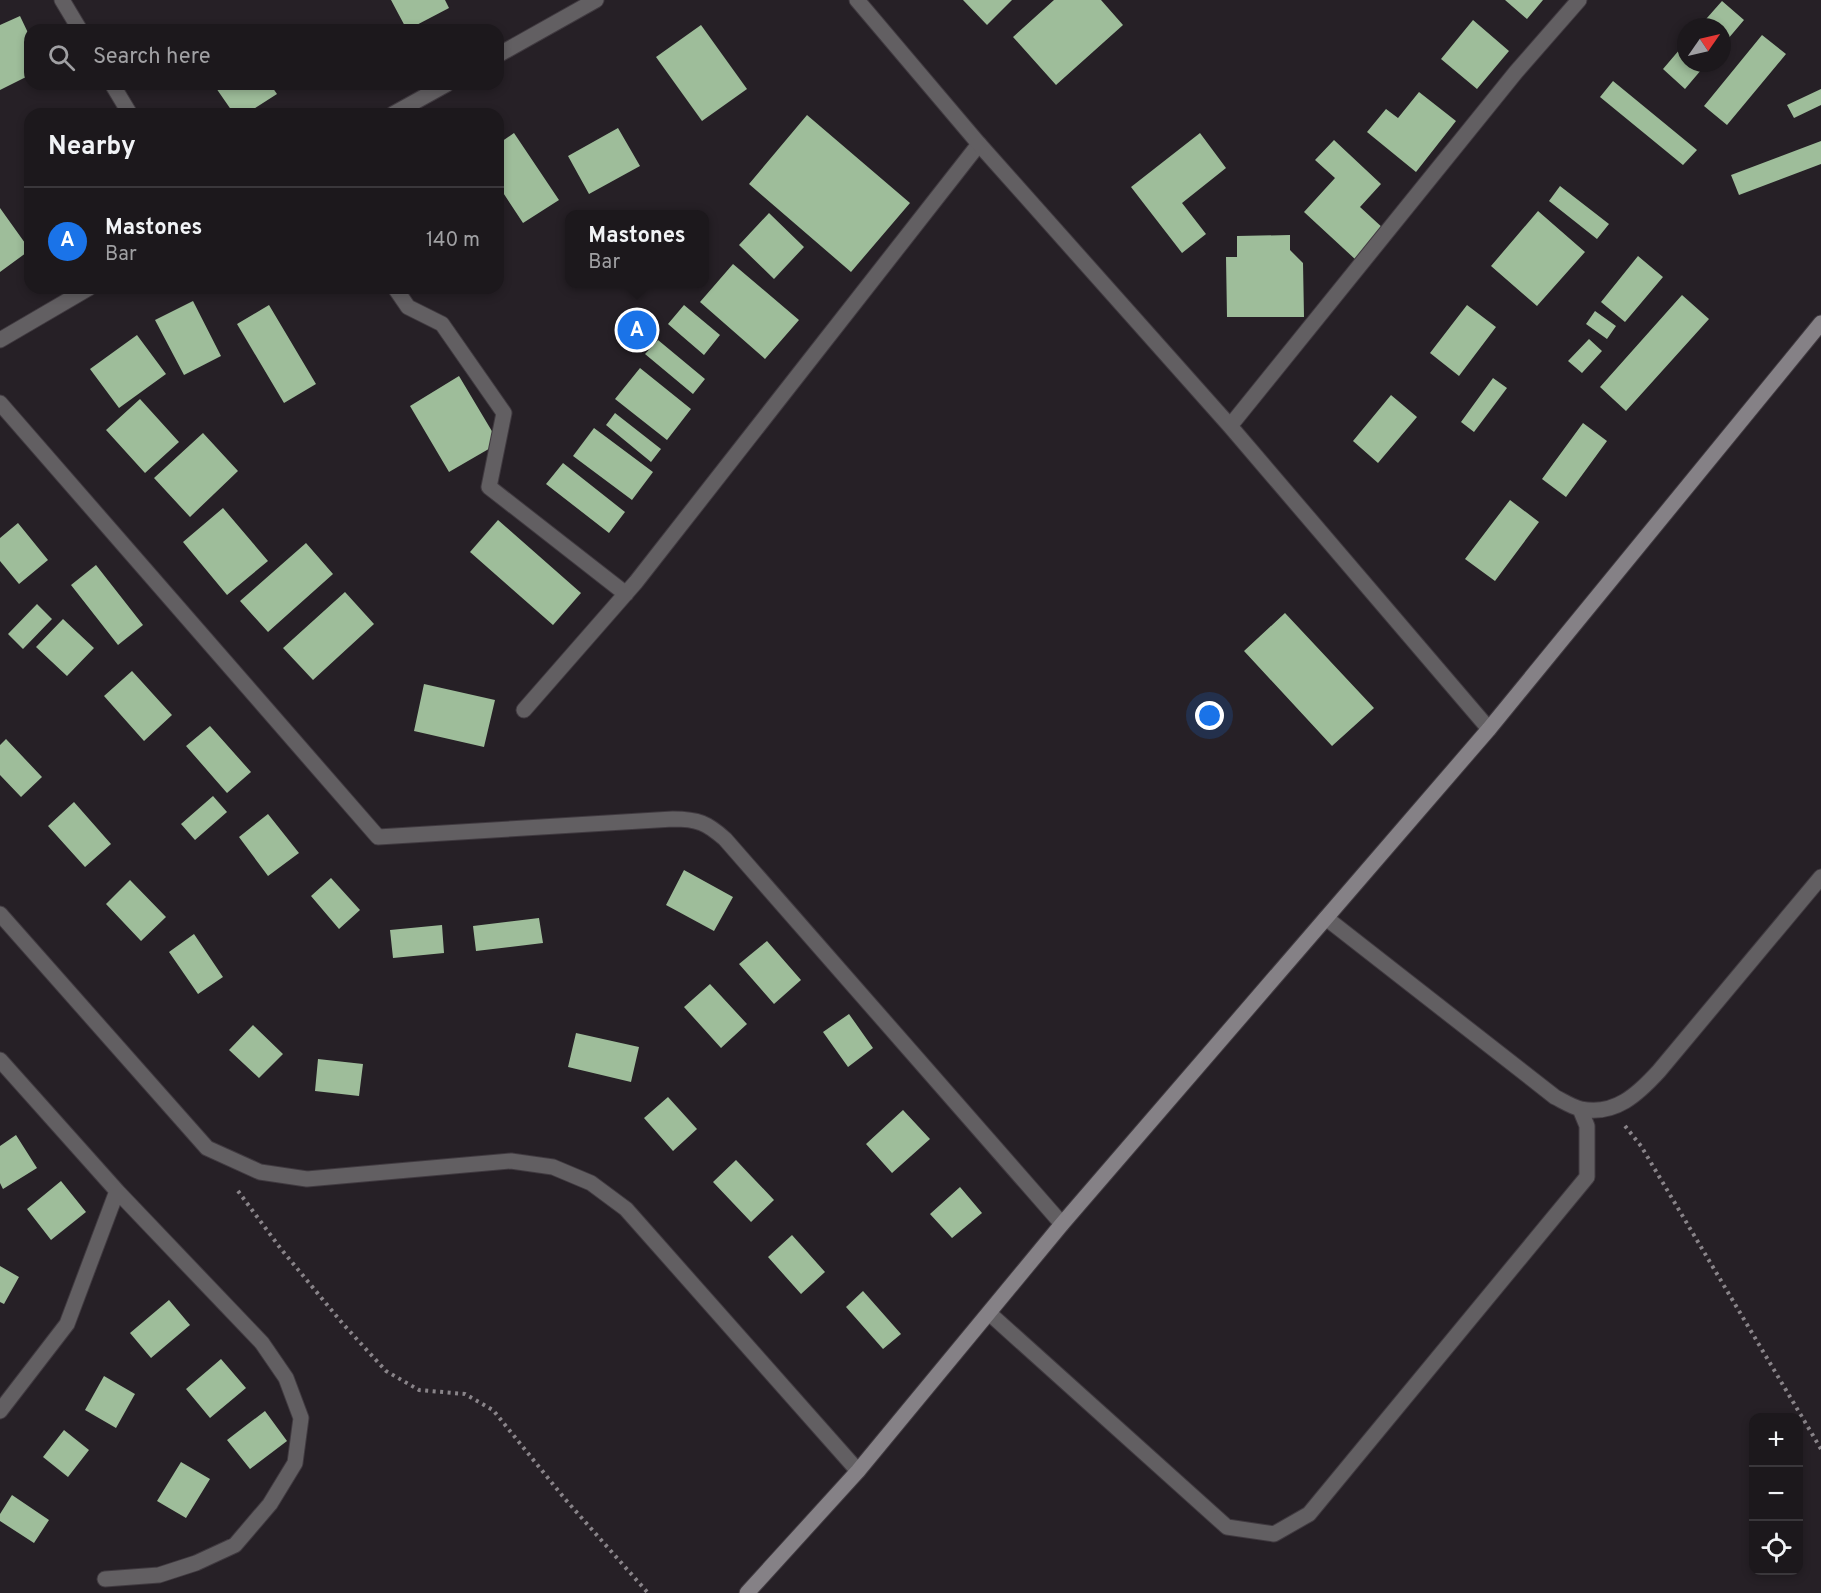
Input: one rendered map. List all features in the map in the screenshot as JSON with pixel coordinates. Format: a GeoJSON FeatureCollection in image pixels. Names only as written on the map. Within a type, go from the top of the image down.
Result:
{"type":"FeatureCollection","features":[{"type":"Feature","properties":{"kind":"street"},"geometry":{"type":"LineString","coordinates":[[62,0],[76,24]]}},
{"type":"Feature","properties":{"kind":"street"},"geometry":{"type":"LineString","coordinates":[[504,52],[596,0]]}},
{"type":"Feature","properties":{"kind":"street"},"geometry":{"type":"LineString","coordinates":[[857,0],[979,144],[1230,426],[1488,729]]}},
{"type":"Feature","properties":{"kind":"street"},"geometry":{"type":"LineString","coordinates":[[1230,426],[1516,72],[1580,0]]}},
{"type":"Feature","properties":{"kind":"street"},"geometry":{"type":"LineString","coordinates":[[116,90],[126,108]]}},
{"type":"Feature","properties":{"kind":"street"},"geometry":{"type":"LineString","coordinates":[[404,108],[436,90]]}},
{"type":"Feature","properties":{"kind":"street"},"geometry":{"type":"LineString","coordinates":[[524,710],[626,594],[979,144]]}},
{"type":"Feature","properties":{"kind":"street"},"geometry":{"type":"LineString","coordinates":[[0,340],[78,294]]}},
{"type":"Feature","properties":{"kind":"street"},"geometry":{"type":"LineString","coordinates":[[399,294],[408,308],[442,324],[504,413],[489,487],[626,594]]}},
{"type":"Feature","properties":{"kind":"street"},"geometry":{"type":"LineString","coordinates":[[747,1593],[858,1471],[1062,1224],[1488,729],[1821,323]]}},
{"type":"Feature","properties":{"kind":"street"},"geometry":{"type":"LineString","coordinates":[[0,403],[378,837],[673,819],[693,819],[711,826],[725,839],[1062,1224]]}},
{"type":"Feature","properties":{"kind":"street"},"geometry":{"type":"LineString","coordinates":[[1326,918],[1555,1097],[1580,1109],[1611,1109],[1639,1093],[1659,1071],[1821,877]]}},
{"type":"Feature","properties":{"kind":"street"},"geometry":{"type":"LineString","coordinates":[[0,914],[207,1148],[217,1153],[260,1172],[307,1179],[511,1161],[553,1167],[591,1183],[626,1209],[858,1471]]}},
{"type":"Feature","properties":{"kind":"street"},"geometry":{"type":"LineString","coordinates":[[0,1060],[117,1191],[262,1343],[286,1378],[301,1418],[296,1463],[270,1504],[235,1545],[196,1563],[159,1575],[105,1579]]}},
{"type":"Feature","properties":{"kind":"street"},"geometry":{"type":"LineString","coordinates":[[989,1313],[1227,1527],[1274,1534],[1309,1514],[1587,1177],[1587,1126],[1580,1109]]}},
{"type":"Feature","properties":{"kind":"street"},"geometry":{"type":"LineString","coordinates":[[0,1411],[67,1324],[117,1191]]}},
{"type":"Feature","properties":{"kind":"path"},"geometry":{"type":"LineString","coordinates":[[1611,1109],[1641,1146],[1821,1449]]}},
{"type":"Feature","properties":{"kind":"path"},"geometry":{"type":"LineString","coordinates":[[234,1185],[295,1266],[386,1371],[419,1390],[465,1394],[493,1410],[565,1499],[648,1593]]}},
{"type":"Feature","properties":{"kind":"building"},"geometry":{"type":"Polygon","coordinates":[[[391,0],[445,0],[449,8],[418,24],[404,24],[391,0]]]}},
{"type":"Feature","properties":{"kind":"building"},"geometry":{"type":"Polygon","coordinates":[[[963,0],[1012,0],[987,25],[963,0]]]}},
{"type":"Feature","properties":{"kind":"building"},"geometry":{"type":"Polygon","coordinates":[[[1054,0],[1101,0],[1123,25],[1056,85],[1013,37],[1054,0]]]}},
{"type":"Feature","properties":{"kind":"building"},"geometry":{"type":"Polygon","coordinates":[[[1505,0],[1543,0],[1527,19],[1505,0]]]}},
{"type":"Feature","properties":{"kind":"building"},"geometry":{"type":"Polygon","coordinates":[[[1722,1],[1744,20],[1731,35],[1731,18],[1707,18],[1722,1]]]}},
{"type":"Feature","properties":{"kind":"building"},"geometry":{"type":"Polygon","coordinates":[[[20,16],[24,24],[24,78],[0,90],[0,25],[20,16]]]}},
{"type":"Feature","properties":{"kind":"building"},"geometry":{"type":"Polygon","coordinates":[[[1473,20],[1509,51],[1477,89],[1441,59],[1473,20]]]}},
{"type":"Feature","properties":{"kind":"building"},"geometry":{"type":"Polygon","coordinates":[[[701,25],[747,89],[702,121],[656,57],[701,25]]]}},
{"type":"Feature","properties":{"kind":"building"},"geometry":{"type":"Polygon","coordinates":[[[1762,35],[1786,54],[1727,125],[1704,106],[1762,35]]]}},
{"type":"Feature","properties":{"kind":"building"},"geometry":{"type":"Polygon","coordinates":[[[1677,53],[1677,72],[1699,72],[1685,89],[1663,69],[1677,53]]]}},
{"type":"Feature","properties":{"kind":"building"},"geometry":{"type":"Polygon","coordinates":[[[1613,81],[1697,150],[1683,165],[1600,97],[1613,81]]]}},
{"type":"Feature","properties":{"kind":"building"},"geometry":{"type":"Polygon","coordinates":[[[1821,89],[1821,105],[1794,118],[1787,105],[1821,89]]]}},
{"type":"Feature","properties":{"kind":"building"},"geometry":{"type":"Polygon","coordinates":[[[217,90],[274,90],[277,94],[255,108],[230,108],[217,90]]]}},
{"type":"Feature","properties":{"kind":"building"},"geometry":{"type":"Polygon","coordinates":[[[1419,92],[1456,121],[1416,172],[1367,132],[1386,109],[1398,118],[1419,92]]]}},
{"type":"Feature","properties":{"kind":"building"},"geometry":{"type":"Polygon","coordinates":[[[807,115],[910,203],[851,272],[749,184],[807,115]]]}},
{"type":"Feature","properties":{"kind":"building"},"geometry":{"type":"Polygon","coordinates":[[[618,128],[640,166],[589,194],[568,156],[618,128]]]}},
{"type":"Feature","properties":{"kind":"building"},"geometry":{"type":"Polygon","coordinates":[[[514,133],[559,200],[523,223],[504,194],[504,140],[514,133]]]}},
{"type":"Feature","properties":{"kind":"building"},"geometry":{"type":"Polygon","coordinates":[[[1200,133],[1226,168],[1182,203],[1206,234],[1182,253],[1131,187],[1200,133]]]}},
{"type":"Feature","properties":{"kind":"building"},"geometry":{"type":"Polygon","coordinates":[[[1334,140],[1381,184],[1360,207],[1384,229],[1356,260],[1304,212],[1335,178],[1315,160],[1334,140]]]}},
{"type":"Feature","properties":{"kind":"building"},"geometry":{"type":"Polygon","coordinates":[[[1821,141],[1821,164],[1739,195],[1731,175],[1821,141]]]}},
{"type":"Feature","properties":{"kind":"building"},"geometry":{"type":"Polygon","coordinates":[[[1560,186],[1609,224],[1597,239],[1549,201],[1560,186]]]}},
{"type":"Feature","properties":{"kind":"building"},"geometry":{"type":"Polygon","coordinates":[[[0,208],[24,242],[24,254],[0,272],[0,208]]]}},
{"type":"Feature","properties":{"kind":"building"},"geometry":{"type":"Polygon","coordinates":[[[1538,211],[1585,252],[1537,306],[1491,266],[1538,211]]]}},
{"type":"Feature","properties":{"kind":"building"},"geometry":{"type":"Polygon","coordinates":[[[769,213],[804,247],[774,279],[739,245],[769,213]]]}},
{"type":"Feature","properties":{"kind":"building"},"geometry":{"type":"Polygon","coordinates":[[[1290,235],[1290,250],[1303,263],[1304,317],[1227,317],[1226,257],[1237,257],[1237,236],[1290,235]]]}},
{"type":"Feature","properties":{"kind":"building"},"geometry":{"type":"Polygon","coordinates":[[[1638,256],[1663,277],[1625,322],[1601,302],[1638,256]]]}},
{"type":"Feature","properties":{"kind":"building"},"geometry":{"type":"Polygon","coordinates":[[[733,264],[799,320],[765,359],[700,302],[733,264]]]}},
{"type":"Feature","properties":{"kind":"building"},"geometry":{"type":"Polygon","coordinates":[[[1682,295],[1709,319],[1626,411],[1600,387],[1682,295]]]}},
{"type":"Feature","properties":{"kind":"building"},"geometry":{"type":"Polygon","coordinates":[[[193,301],[221,356],[184,375],[155,320],[193,301]]]}},
{"type":"Feature","properties":{"kind":"building"},"geometry":{"type":"Polygon","coordinates":[[[269,305],[316,384],[284,403],[237,324],[269,305]]]}},
{"type":"Feature","properties":{"kind":"building"},"geometry":{"type":"Polygon","coordinates":[[[684,305],[720,335],[704,355],[668,324],[684,305]]]}},
{"type":"Feature","properties":{"kind":"building"},"geometry":{"type":"Polygon","coordinates":[[[1467,305],[1496,327],[1459,376],[1430,353],[1467,305]]]}},
{"type":"Feature","properties":{"kind":"building"},"geometry":{"type":"Polygon","coordinates":[[[1595,311],[1616,326],[1607,339],[1586,324],[1595,311]]]}},
{"type":"Feature","properties":{"kind":"building"},"geometry":{"type":"Polygon","coordinates":[[[137,335],[166,374],[119,408],[90,369],[137,335]]]}},
{"type":"Feature","properties":{"kind":"building"},"geometry":{"type":"Polygon","coordinates":[[[1589,339],[1602,351],[1582,373],[1568,361],[1589,339]]]}},
{"type":"Feature","properties":{"kind":"building"},"geometry":{"type":"Polygon","coordinates":[[[658,340],[705,379],[693,394],[645,354],[658,340]]]}},
{"type":"Feature","properties":{"kind":"building"},"geometry":{"type":"Polygon","coordinates":[[[640,368],[691,409],[667,440],[615,399],[640,368]]]}},
{"type":"Feature","properties":{"kind":"building"},"geometry":{"type":"Polygon","coordinates":[[[459,376],[499,443],[449,472],[410,406],[459,376]]]}},
{"type":"Feature","properties":{"kind":"building"},"geometry":{"type":"Polygon","coordinates":[[[1493,378],[1507,388],[1474,432],[1461,422],[1493,378]]]}},
{"type":"Feature","properties":{"kind":"building"},"geometry":{"type":"Polygon","coordinates":[[[1391,395],[1417,417],[1378,463],[1353,441],[1391,395]]]}},
{"type":"Feature","properties":{"kind":"building"},"geometry":{"type":"Polygon","coordinates":[[[140,399],[179,442],[145,473],[106,430],[140,399]]]}},
{"type":"Feature","properties":{"kind":"building"},"geometry":{"type":"Polygon","coordinates":[[[615,413],[661,449],[651,462],[606,425],[615,413]]]}},
{"type":"Feature","properties":{"kind":"building"},"geometry":{"type":"Polygon","coordinates":[[[1583,423],[1607,441],[1566,497],[1542,479],[1583,423]]]}},
{"type":"Feature","properties":{"kind":"building"},"geometry":{"type":"Polygon","coordinates":[[[594,428],[653,472],[632,500],[573,456],[594,428]]]}},
{"type":"Feature","properties":{"kind":"building"},"geometry":{"type":"Polygon","coordinates":[[[203,433],[238,471],[190,517],[154,478],[203,433]]]}},
{"type":"Feature","properties":{"kind":"building"},"geometry":{"type":"Polygon","coordinates":[[[563,463],[625,512],[609,533],[546,484],[563,463]]]}},
{"type":"Feature","properties":{"kind":"building"},"geometry":{"type":"Polygon","coordinates":[[[1510,500],[1539,522],[1495,581],[1465,559],[1510,500]]]}},
{"type":"Feature","properties":{"kind":"building"},"geometry":{"type":"Polygon","coordinates":[[[223,508],[268,561],[227,595],[183,542],[223,508]]]}},
{"type":"Feature","properties":{"kind":"building"},"geometry":{"type":"Polygon","coordinates":[[[498,520],[581,593],[553,625],[470,552],[498,520]]]}},
{"type":"Feature","properties":{"kind":"building"},"geometry":{"type":"Polygon","coordinates":[[[18,523],[48,560],[19,584],[0,561],[0,538],[18,523]]]}},
{"type":"Feature","properties":{"kind":"building"},"geometry":{"type":"Polygon","coordinates":[[[306,543],[333,574],[268,632],[240,601],[306,543]]]}},
{"type":"Feature","properties":{"kind":"building"},"geometry":{"type":"Polygon","coordinates":[[[96,565],[143,625],[118,645],[71,585],[96,565]]]}},
{"type":"Feature","properties":{"kind":"building"},"geometry":{"type":"Polygon","coordinates":[[[345,592],[374,624],[313,680],[283,648],[345,592]]]}},
{"type":"Feature","properties":{"kind":"building"},"geometry":{"type":"Polygon","coordinates":[[[37,604],[52,619],[23,649],[8,634],[37,604]]]}},
{"type":"Feature","properties":{"kind":"building"},"geometry":{"type":"Polygon","coordinates":[[[1285,613],[1374,708],[1332,746],[1244,651],[1285,613]]]}},
{"type":"Feature","properties":{"kind":"building"},"geometry":{"type":"Polygon","coordinates":[[[63,619],[94,648],[67,676],[36,647],[63,619]]]}},
{"type":"Feature","properties":{"kind":"building"},"geometry":{"type":"Polygon","coordinates":[[[132,671],[172,715],[144,741],[104,696],[132,671]]]}},
{"type":"Feature","properties":{"kind":"building"},"geometry":{"type":"Polygon","coordinates":[[[424,684],[495,700],[484,747],[414,731],[424,684]]]}},
{"type":"Feature","properties":{"kind":"building"},"geometry":{"type":"Polygon","coordinates":[[[210,726],[251,772],[227,793],[186,746],[210,726]]]}},
{"type":"Feature","properties":{"kind":"building"},"geometry":{"type":"Polygon","coordinates":[[[6,739],[42,777],[21,797],[0,775],[0,745],[6,739]]]}},
{"type":"Feature","properties":{"kind":"building"},"geometry":{"type":"Polygon","coordinates":[[[213,796],[227,812],[195,840],[181,824],[213,796]]]}},
{"type":"Feature","properties":{"kind":"building"},"geometry":{"type":"Polygon","coordinates":[[[74,802],[111,844],[85,867],[48,826],[74,802]]]}},
{"type":"Feature","properties":{"kind":"building"},"geometry":{"type":"Polygon","coordinates":[[[268,814],[299,853],[268,876],[239,837],[268,814]]]}},
{"type":"Feature","properties":{"kind":"building"},"geometry":{"type":"Polygon","coordinates":[[[684,870],[733,897],[714,931],[666,905],[684,870]]]}},
{"type":"Feature","properties":{"kind":"building"},"geometry":{"type":"Polygon","coordinates":[[[331,878],[360,910],[339,929],[311,896],[331,878]]]}},
{"type":"Feature","properties":{"kind":"building"},"geometry":{"type":"Polygon","coordinates":[[[130,880],[166,917],[141,941],[106,904],[130,880]]]}},
{"type":"Feature","properties":{"kind":"building"},"geometry":{"type":"Polygon","coordinates":[[[539,918],[543,943],[476,951],[473,926],[539,918]]]}},
{"type":"Feature","properties":{"kind":"building"},"geometry":{"type":"Polygon","coordinates":[[[442,925],[444,953],[393,958],[390,930],[442,925]]]}},
{"type":"Feature","properties":{"kind":"building"},"geometry":{"type":"Polygon","coordinates":[[[194,934],[223,977],[198,994],[169,952],[194,934]]]}},
{"type":"Feature","properties":{"kind":"building"},"geometry":{"type":"Polygon","coordinates":[[[767,941],[801,980],[774,1004],[739,964],[767,941]]]}},
{"type":"Feature","properties":{"kind":"building"},"geometry":{"type":"Polygon","coordinates":[[[710,984],[747,1024],[721,1048],[684,1007],[710,984]]]}},
{"type":"Feature","properties":{"kind":"building"},"geometry":{"type":"Polygon","coordinates":[[[849,1014],[873,1048],[848,1067],[823,1032],[849,1014]]]}},
{"type":"Feature","properties":{"kind":"building"},"geometry":{"type":"Polygon","coordinates":[[[253,1025],[283,1054],[259,1078],[229,1050],[253,1025]]]}},
{"type":"Feature","properties":{"kind":"building"},"geometry":{"type":"Polygon","coordinates":[[[576,1033],[639,1047],[631,1082],[568,1067],[576,1033]]]}},
{"type":"Feature","properties":{"kind":"building"},"geometry":{"type":"Polygon","coordinates":[[[318,1059],[363,1064],[359,1096],[315,1091],[318,1059]]]}},
{"type":"Feature","properties":{"kind":"building"},"geometry":{"type":"Polygon","coordinates":[[[668,1097],[697,1129],[673,1151],[644,1118],[668,1097]]]}},
{"type":"Feature","properties":{"kind":"building"},"geometry":{"type":"Polygon","coordinates":[[[903,1110],[930,1139],[892,1173],[866,1144],[903,1110]]]}},
{"type":"Feature","properties":{"kind":"building"},"geometry":{"type":"Polygon","coordinates":[[[16,1135],[37,1168],[3,1189],[0,1183],[0,1146],[16,1135]]]}},
{"type":"Feature","properties":{"kind":"building"},"geometry":{"type":"Polygon","coordinates":[[[736,1160],[774,1200],[751,1222],[713,1182],[736,1160]]]}},
{"type":"Feature","properties":{"kind":"building"},"geometry":{"type":"Polygon","coordinates":[[[61,1181],[86,1212],[51,1240],[27,1209],[61,1181]]]}},
{"type":"Feature","properties":{"kind":"building"},"geometry":{"type":"Polygon","coordinates":[[[960,1187],[982,1213],[952,1238],[930,1214],[960,1187]]]}},
{"type":"Feature","properties":{"kind":"building"},"geometry":{"type":"Polygon","coordinates":[[[792,1235],[825,1272],[801,1294],[768,1257],[792,1235]]]}},
{"type":"Feature","properties":{"kind":"building"},"geometry":{"type":"Polygon","coordinates":[[[0,1266],[19,1277],[4,1304],[0,1302],[0,1266]]]}},
{"type":"Feature","properties":{"kind":"building"},"geometry":{"type":"Polygon","coordinates":[[[863,1291],[901,1334],[883,1349],[846,1307],[863,1291]]]}},
{"type":"Feature","properties":{"kind":"building"},"geometry":{"type":"Polygon","coordinates":[[[169,1300],[190,1325],[151,1358],[130,1333],[169,1300]]]}},
{"type":"Feature","properties":{"kind":"building"},"geometry":{"type":"Polygon","coordinates":[[[221,1359],[246,1388],[210,1418],[186,1389],[221,1359]]]}},
{"type":"Feature","properties":{"kind":"building"},"geometry":{"type":"Polygon","coordinates":[[[104,1376],[135,1394],[116,1428],[85,1410],[104,1376]]]}},
{"type":"Feature","properties":{"kind":"building"},"geometry":{"type":"Polygon","coordinates":[[[265,1411],[287,1441],[250,1469],[227,1440],[265,1411]]]}},
{"type":"Feature","properties":{"kind":"building"},"geometry":{"type":"Polygon","coordinates":[[[64,1430],[89,1450],[68,1477],[43,1457],[64,1430]]]}},
{"type":"Feature","properties":{"kind":"building"},"geometry":{"type":"Polygon","coordinates":[[[181,1462],[210,1479],[186,1518],[157,1501],[181,1462]]]}},
{"type":"Feature","properties":{"kind":"building"},"geometry":{"type":"Polygon","coordinates":[[[12,1495],[49,1520],[34,1543],[0,1521],[0,1514],[12,1495]]]}},
{"type":"Feature","properties":{"kind":"place","name":"Mastones"},"geometry":{"type":"Point","coordinates":[637,330]}}]}
